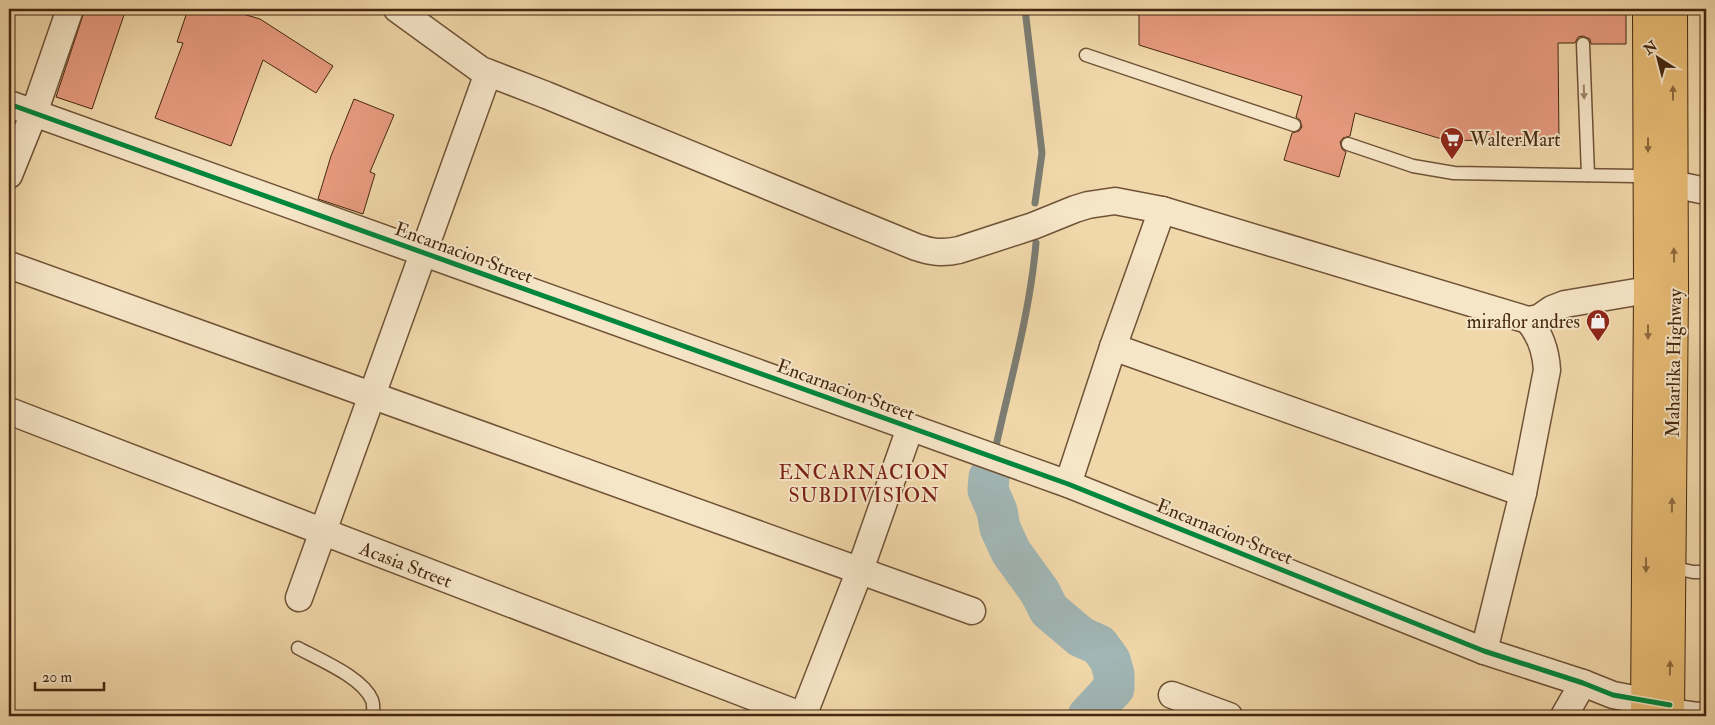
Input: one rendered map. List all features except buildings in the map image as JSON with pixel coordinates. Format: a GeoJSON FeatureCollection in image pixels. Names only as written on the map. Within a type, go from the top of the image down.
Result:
{"type":"FeatureCollection","features":[{"type":"Feature","properties":{"kind":"highway","name":"Maharlika Highway"},"geometry":{"type":"LineString","coordinates":[[1647,9],[1660,182],[1661,290],[1657,710]]}},
{"type":"Feature","properties":{"kind":"highway","name":"Maharlika Highway"},"geometry":{"type":"LineString","coordinates":[[1660,182],[1673,9]]}},
{"type":"Feature","properties":{"kind":"highway","name":"Maharlika Highway"},"geometry":{"type":"LineString","coordinates":[[1657,710],[1672,567],[1661,290]]}},
{"type":"Feature","properties":{"kind":"street"},"geometry":{"type":"LineString","coordinates":[[9,174],[34,114],[70,9]]}},
{"type":"Feature","properties":{"kind":"street"},"geometry":{"type":"LineString","coordinates":[[397,9],[481,70],[546,94],[934,253],[947,253],[958,250],[1033,226],[1075,208],[1115,201],[1162,210],[1528,320],[1539,318],[1552,309],[1565,304],[1661,290]]}},
{"type":"Feature","properties":{"kind":"street"},"geometry":{"type":"LineString","coordinates":[[299,598],[488,73]]}},
{"type":"Feature","properties":{"kind":"street","name":"Encarnacion Street"},"geometry":{"type":"LineString","coordinates":[[9,104],[1068,484],[1484,651],[1583,683],[1657,710]]}},
{"type":"Feature","properties":{"kind":"street"},"geometry":{"type":"LineString","coordinates":[[1660,182],[1706,191]]}},
{"type":"Feature","properties":{"kind":"street"},"geometry":{"type":"LineString","coordinates":[[1068,484],[1113,347],[1162,210]]}},
{"type":"Feature","properties":{"kind":"street"},"geometry":{"type":"LineString","coordinates":[[9,265],[972,611]]}},
{"type":"Feature","properties":{"kind":"street"},"geometry":{"type":"LineString","coordinates":[[1484,651],[1523,493],[1547,370],[1541,341],[1528,320]]}},
{"type":"Feature","properties":{"kind":"street"},"geometry":{"type":"LineString","coordinates":[[1113,347],[1523,493]]}},
{"type":"Feature","properties":{"kind":"street","name":"Acasia Street"},"geometry":{"type":"LineString","coordinates":[[9,411],[803,716]]}},
{"type":"Feature","properties":{"kind":"street"},"geometry":{"type":"LineString","coordinates":[[803,716],[860,570],[910,428]]}},
{"type":"Feature","properties":{"kind":"street"},"geometry":{"type":"LineString","coordinates":[[1564,716],[1583,683]]}},
{"type":"Feature","properties":{"kind":"street"},"geometry":{"type":"LineString","coordinates":[[1172,695],[1229,716]]}},
{"type":"Feature","properties":{"kind":"lane"},"geometry":{"type":"LineString","coordinates":[[1582,44],[1588,176]]}},
{"type":"Feature","properties":{"kind":"lane"},"geometry":{"type":"LineString","coordinates":[[1086,55],[1294,126]]}},
{"type":"Feature","properties":{"kind":"lane"},"geometry":{"type":"LineString","coordinates":[[1348,144],[1413,166],[1454,173],[1635,176],[1660,182]]}},
{"type":"Feature","properties":{"kind":"lane"},"geometry":{"type":"LineString","coordinates":[[1672,567],[1693,572],[1706,572]]}},
{"type":"Feature","properties":{"kind":"lane"},"geometry":{"type":"LineString","coordinates":[[298,648],[362,685],[373,702],[373,716]]}},
{"type":"Feature","properties":{"kind":"lane"},"geometry":{"type":"LineString","coordinates":[[1657,710],[1706,708]]}},
{"type":"Feature","properties":{"kind":"waterway"},"geometry":{"type":"LineString","coordinates":[[1025,9],[1042,153],[1035,203]]}},
{"type":"Feature","properties":{"kind":"waterway"},"geometry":{"type":"LineString","coordinates":[[996,446],[1025,320],[1036,243]]}},
{"type":"Feature","properties":{"kind":"waterway"},"geometry":{"type":"LineString","coordinates":[[989,477],[988,490],[997,511],[1000,528],[1011,552],[1040,592],[1049,610],[1081,637],[1099,645],[1110,660],[1114,674],[1114,688],[1088,716]]}},
{"type":"Feature","properties":{"kind":"cycle path"},"geometry":{"type":"LineString","coordinates":[[9,104],[1068,484],[1484,651],[1583,683],[1613,695],[1670,705]]}},
{"type":"Feature","properties":{"kind":"place","name":"WalterMart"},"geometry":{"type":"Point","coordinates":[1452,160]}},
{"type":"Feature","properties":{"kind":"place","name":"miraflor andres"},"geometry":{"type":"Point","coordinates":[1598,342]}},
{"type":"Feature","properties":{"kind":"district","name":"ENCARNACION SUBDIVISION"},"geometry":{"type":"Point","coordinates":[864,484]}}]}
